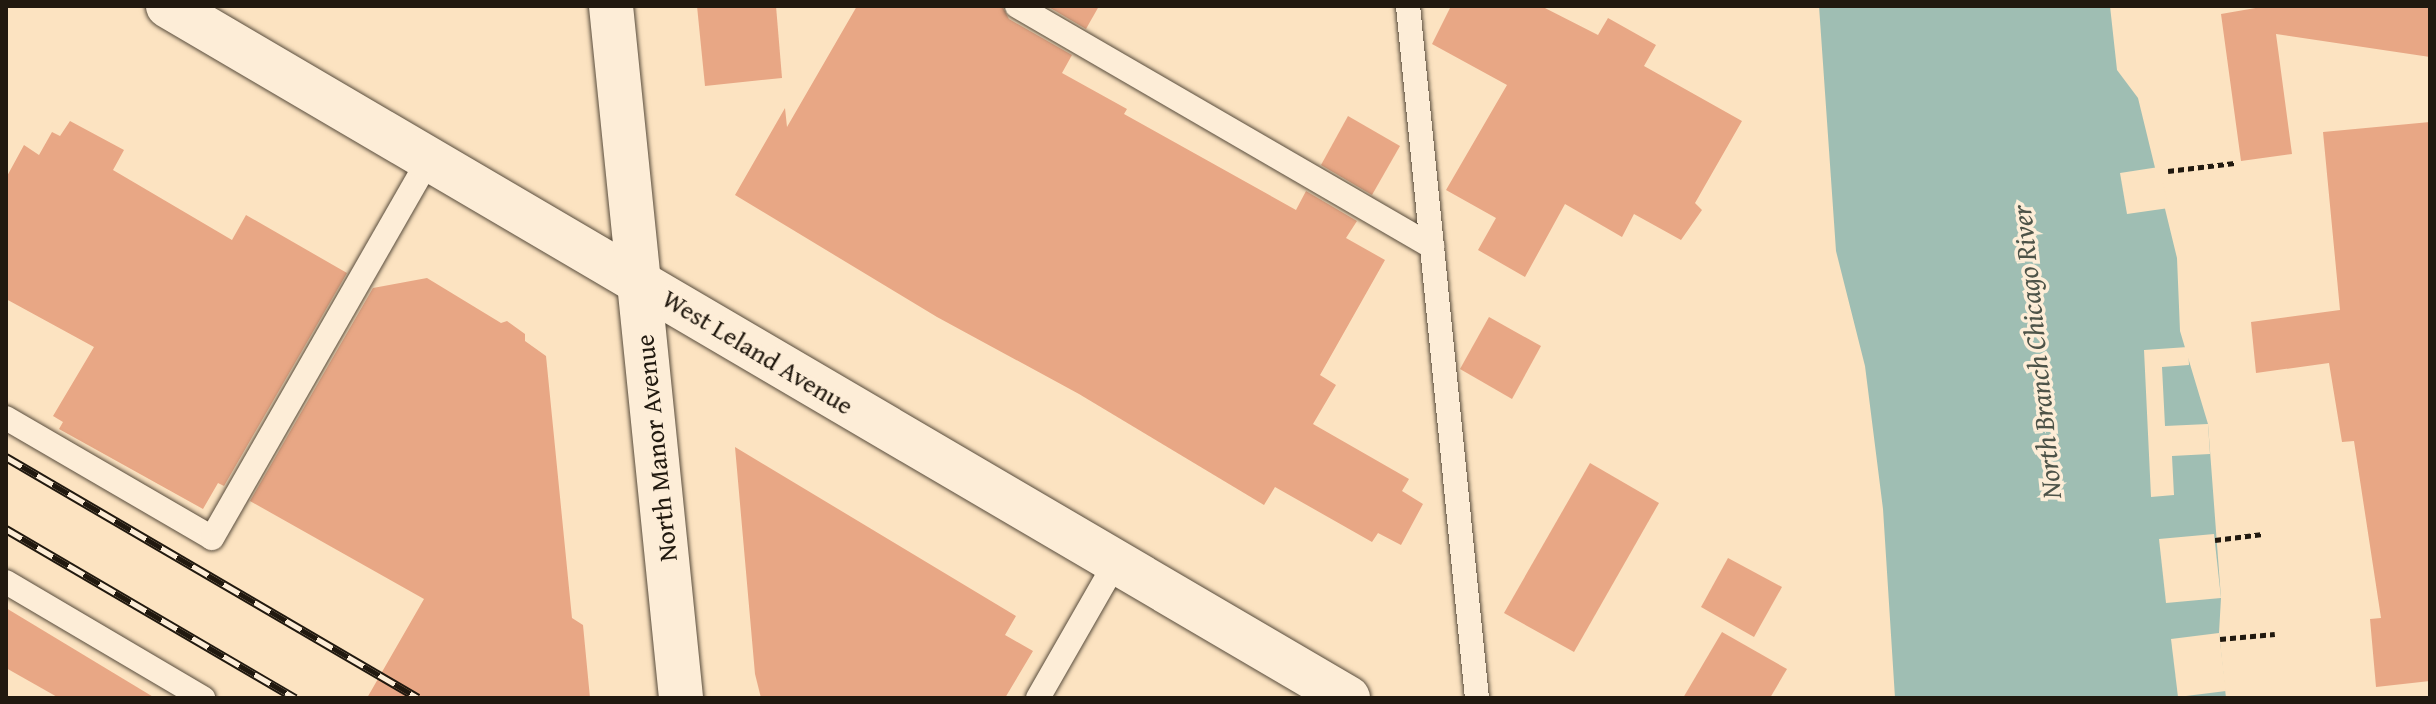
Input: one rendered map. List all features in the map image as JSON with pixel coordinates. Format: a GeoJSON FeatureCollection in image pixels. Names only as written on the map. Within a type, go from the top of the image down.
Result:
{"type":"FeatureCollection","features":[{"type":"Feature","properties":{"kind":"street","name":"West Leland Avenue"},"geometry":{"type":"LineString","coordinates":[[168,6],[1348,698]]}},
{"type":"Feature","properties":{"kind":"street","name":"North Manor Avenue"},"geometry":{"type":"LineString","coordinates":[[611,6],[681,698]]}},
{"type":"Feature","properties":{"kind":"lane"},"geometry":{"type":"LineString","coordinates":[[1017,6],[1432,247]]}},
{"type":"Feature","properties":{"kind":"lane"},"geometry":{"type":"LineString","coordinates":[[1408,6],[1477,698]]}},
{"type":"Feature","properties":{"kind":"lane"},"geometry":{"type":"LineString","coordinates":[[6,418],[212,538],[429,159]]}},
{"type":"Feature","properties":{"kind":"lane"},"geometry":{"type":"LineString","coordinates":[[1038,698],[1116,562]]}},
{"type":"Feature","properties":{"kind":"lane"},"geometry":{"type":"LineString","coordinates":[[6,582],[203,698]]}},
{"type":"Feature","properties":{"kind":"path"},"geometry":{"type":"LineString","coordinates":[[2168,171],[2235,163]]}},
{"type":"Feature","properties":{"kind":"path"},"geometry":{"type":"LineString","coordinates":[[2215,540],[2263,534]]}},
{"type":"Feature","properties":{"kind":"path"},"geometry":{"type":"LineString","coordinates":[[2220,639],[2275,634]]}},
{"type":"Feature","properties":{"kind":"water","name":"North Branch Chicago River"},"geometry":{"type":"Polygon","coordinates":[[[1819,6],[2110,6],[2117,70],[2138,98],[2177,258],[2180,331],[2208,424],[2221,598],[2219,633],[2226,698],[1895,698],[1883,509],[1865,366],[1836,251],[1819,6]]]}},
{"type":"Feature","properties":{"kind":"pier"},"geometry":{"type":"Polygon","coordinates":[[[2159,167],[2169,208],[2127,214],[2120,173],[2159,167]]]}},
{"type":"Feature","properties":{"kind":"pier"},"geometry":{"type":"Polygon","coordinates":[[[2188,347],[2189,365],[2162,367],[2165,426],[2208,424],[2210,454],[2172,456],[2174,495],[2151,497],[2144,350],[2188,347]]]}},
{"type":"Feature","properties":{"kind":"pier"},"geometry":{"type":"Polygon","coordinates":[[[2214,534],[2221,598],[2166,603],[2159,539],[2214,534]]]}},
{"type":"Feature","properties":{"kind":"pier"},"geometry":{"type":"Polygon","coordinates":[[[2219,633],[2226,691],[2178,697],[2171,639],[2219,633]]]}},
{"type":"Feature","properties":{"kind":"building"},"geometry":{"type":"Polygon","coordinates":[[[697,6],[776,6],[782,78],[705,86],[697,6]]]}},
{"type":"Feature","properties":{"kind":"building"},"geometry":{"type":"Polygon","coordinates":[[[857,6],[1002,6],[1009,19],[1072,55],[1062,73],[1127,109],[1124,114],[1296,210],[1306,191],[1357,221],[1346,238],[1385,260],[1320,375],[1336,385],[1313,424],[1409,479],[1402,491],[1423,504],[1401,545],[1378,533],[1372,542],[1275,487],[1264,505],[1079,394],[937,317],[735,195],[785,108],[787,127],[857,6]]]}},
{"type":"Feature","properties":{"kind":"building"},"geometry":{"type":"Polygon","coordinates":[[[1047,6],[1099,6],[1086,29],[1047,6]]]}},
{"type":"Feature","properties":{"kind":"building"},"geometry":{"type":"Polygon","coordinates":[[[1451,6],[1541,6],[1598,35],[1608,18],[1656,45],[1644,66],[1742,121],[1695,203],[1702,210],[1681,240],[1634,214],[1622,237],[1565,204],[1525,277],[1478,250],[1496,218],[1446,190],[1507,85],[1432,44],[1451,6]]]}},
{"type":"Feature","properties":{"kind":"building"},"geometry":{"type":"Polygon","coordinates":[[[2267,6],[2430,6],[2430,57],[2276,34],[2292,154],[2241,161],[2221,14],[2267,6]]]}},
{"type":"Feature","properties":{"kind":"building"},"geometry":{"type":"Polygon","coordinates":[[[1348,116],[1400,146],[1372,195],[1321,165],[1348,116]]]}},
{"type":"Feature","properties":{"kind":"building"},"geometry":{"type":"Polygon","coordinates":[[[70,121],[124,150],[113,170],[232,240],[246,215],[347,273],[224,486],[218,483],[203,509],[59,429],[63,422],[53,416],[94,347],[6,299],[6,178],[24,145],[39,155],[52,132],[60,136],[70,121]]]}},
{"type":"Feature","properties":{"kind":"building"},"geometry":{"type":"Polygon","coordinates":[[[2430,122],[2430,681],[2376,687],[2370,619],[2381,618],[2354,441],[2342,442],[2329,363],[2256,373],[2251,322],[2340,310],[2323,132],[2430,122]]]}},
{"type":"Feature","properties":{"kind":"building"},"geometry":{"type":"Polygon","coordinates":[[[427,278],[501,323],[507,321],[525,334],[525,341],[546,356],[572,618],[583,625],[590,698],[367,698],[424,599],[250,501],[373,288],[427,278]]]}},
{"type":"Feature","properties":{"kind":"building"},"geometry":{"type":"Polygon","coordinates":[[[1489,317],[1541,346],[1512,399],[1460,369],[1489,317]]]}},
{"type":"Feature","properties":{"kind":"building"},"geometry":{"type":"Polygon","coordinates":[[[735,447],[1016,616],[1005,635],[1033,651],[1005,698],[761,698],[755,674],[735,447]]]}},
{"type":"Feature","properties":{"kind":"building"},"geometry":{"type":"Polygon","coordinates":[[[1590,463],[1659,503],[1574,652],[1504,613],[1590,463]]]}},
{"type":"Feature","properties":{"kind":"building"},"geometry":{"type":"Polygon","coordinates":[[[1728,558],[1782,587],[1754,637],[1701,607],[1728,558]]]}},
{"type":"Feature","properties":{"kind":"building"},"geometry":{"type":"Polygon","coordinates":[[[6,608],[155,698],[59,698],[6,668],[6,608]]]}},
{"type":"Feature","properties":{"kind":"building"},"geometry":{"type":"Polygon","coordinates":[[[1722,632],[1787,669],[1770,698],[1683,698],[1722,632]]]}},
{"type":"Feature","properties":{"kind":"railway"},"geometry":{"type":"LineString","coordinates":[[6,457],[418,698]]}},
{"type":"Feature","properties":{"kind":"railway"},"geometry":{"type":"LineString","coordinates":[[6,529],[295,698]]}}]}
